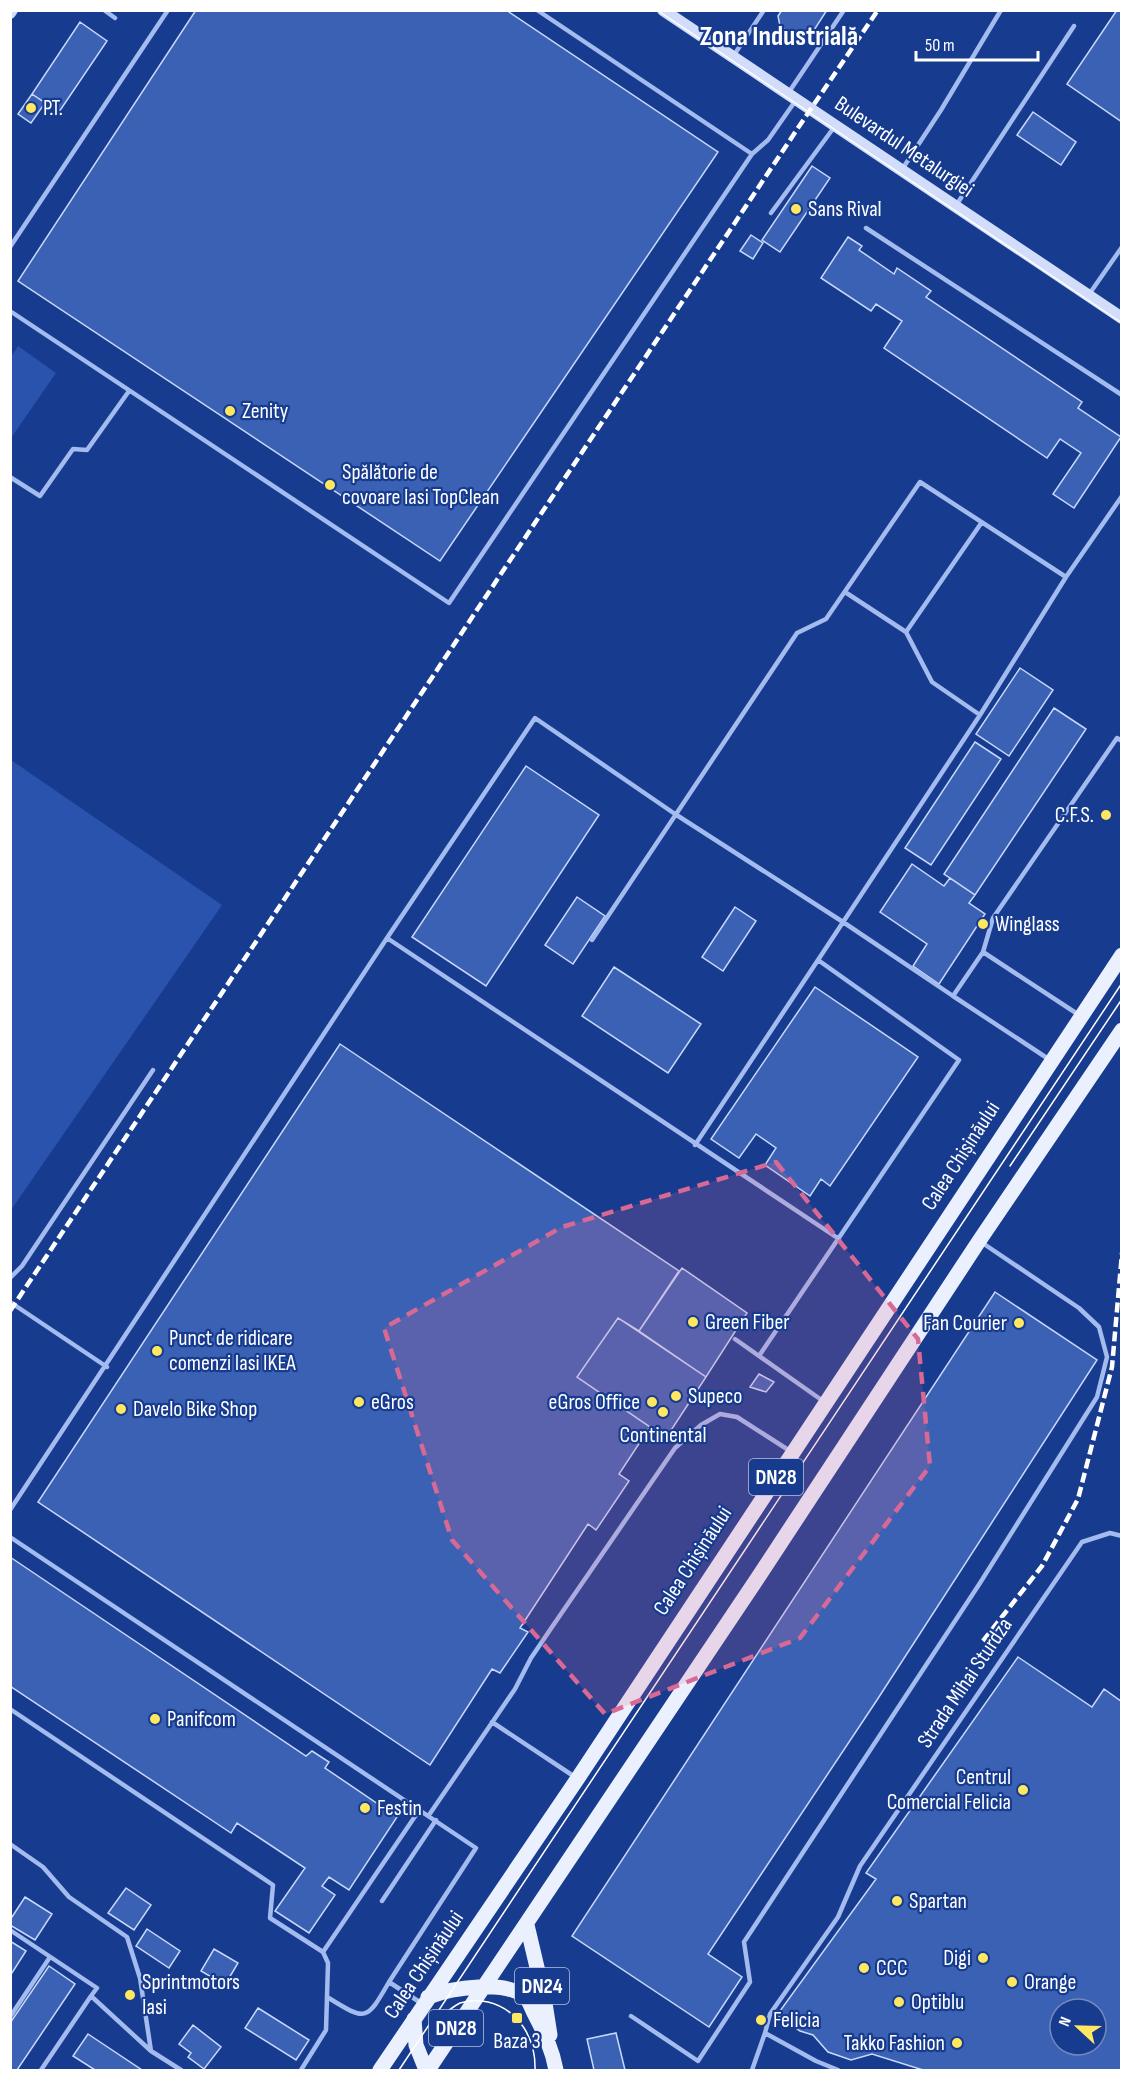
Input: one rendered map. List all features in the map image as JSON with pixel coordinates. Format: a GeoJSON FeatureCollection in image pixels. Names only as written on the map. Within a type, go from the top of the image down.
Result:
{"type":"FeatureCollection","features":[{"type":"Feature","properties":{"kind":"main road","name":"Bulevardul Metalurgiei"},"geometry":{"type":"LineString","coordinates":[[663,10],[1122,318]]}},
{"type":"Feature","properties":{"kind":"main road","name":"Calea Chișinăului"},"geometry":{"type":"LineString","coordinates":[[380,2070],[578,1778],[1051,1060],[1122,956]]}},
{"type":"Feature","properties":{"kind":"main road","name":"DN28"},"geometry":{"type":"LineString","coordinates":[[427,2070],[527,1925],[979,1241],[1122,1030]]}},
{"type":"Feature","properties":{"kind":"main road","name":"DN24"},"geometry":{"type":"LineString","coordinates":[[527,1925],[544,1997],[556,2070]]}},
{"type":"Feature","properties":{"kind":"main road","name":"DN24"},"geometry":{"type":"LineString","coordinates":[[426,2001],[454,1989],[484,1986],[516,1992],[527,1999],[551,2047]]}},
{"type":"Feature","properties":{"kind":"main road"},"geometry":{"type":"LineString","coordinates":[[414,2019],[416,2045],[427,2070]]}},
{"type":"Feature","properties":{"kind":"lane"},"geometry":{"type":"LineString","coordinates":[[104,10],[115,18]]}},
{"type":"Feature","properties":{"kind":"lane"},"geometry":{"type":"LineString","coordinates":[[10,247],[168,10]]}},
{"type":"Feature","properties":{"kind":"lane"},"geometry":{"type":"LineString","coordinates":[[537,10],[752,154]]}},
{"type":"Feature","properties":{"kind":"lane"},"geometry":{"type":"LineString","coordinates":[[732,57],[764,10]]}},
{"type":"Feature","properties":{"kind":"lane"},"geometry":{"type":"LineString","coordinates":[[10,311],[449,603],[752,154],[768,140],[844,10]]}},
{"type":"Feature","properties":{"kind":"lane"},"geometry":{"type":"LineString","coordinates":[[901,170],[941,110],[1001,10]]}},
{"type":"Feature","properties":{"kind":"lane"},"geometry":{"type":"LineString","coordinates":[[955,207],[1074,26]]}},
{"type":"Feature","properties":{"kind":"lane"},"geometry":{"type":"LineString","coordinates":[[771,213],[835,126]]}},
{"type":"Feature","properties":{"kind":"lane"},"geometry":{"type":"LineString","coordinates":[[866,228],[1122,395]]}},
{"type":"Feature","properties":{"kind":"lane"},"geometry":{"type":"LineString","coordinates":[[1088,296],[1122,247]]}},
{"type":"Feature","properties":{"kind":"lane"},"geometry":{"type":"LineString","coordinates":[[10,477],[40,496],[73,449],[87,450],[129,391]]}},
{"type":"Feature","properties":{"kind":"lane"},"geometry":{"type":"LineString","coordinates":[[592,940],[796,633],[826,619],[920,482],[1066,577]]}},
{"type":"Feature","properties":{"kind":"lane"},"geometry":{"type":"LineString","coordinates":[[695,1145],[980,715],[1066,577],[1122,496]]}},
{"type":"Feature","properties":{"kind":"lane"},"geometry":{"type":"LineString","coordinates":[[906,632],[982,522]]}},
{"type":"Feature","properties":{"kind":"lane"},"geometry":{"type":"LineString","coordinates":[[845,592],[906,632],[932,682],[980,715]]}},
{"type":"Feature","properties":{"kind":"lane"},"geometry":{"type":"LineString","coordinates":[[10,1510],[387,938],[535,718],[675,814],[1051,1060]]}},
{"type":"Feature","properties":{"kind":"lane"},"geometry":{"type":"LineString","coordinates":[[953,996],[983,952],[993,918],[1117,738],[1122,741]]}},
{"type":"Feature","properties":{"kind":"lane"},"geometry":{"type":"LineString","coordinates":[[387,938],[839,1239]]}},
{"type":"Feature","properties":{"kind":"lane"},"geometry":{"type":"LineString","coordinates":[[983,952],[1081,1016]]}},
{"type":"Feature","properties":{"kind":"lane"},"geometry":{"type":"LineString","coordinates":[[759,1356],[959,1060],[818,960]]}},
{"type":"Feature","properties":{"kind":"lane"},"geometry":{"type":"LineString","coordinates":[[10,1278],[22,1266],[153,1070]]}},
{"type":"Feature","properties":{"kind":"lane"},"geometry":{"type":"LineString","coordinates":[[631,2016],[698,2061],[750,1982],[744,1942],[980,1583],[1097,1397],[1107,1357],[1099,1328],[1079,1308],[979,1241]]}},
{"type":"Feature","properties":{"kind":"lane"},"geometry":{"type":"LineString","coordinates":[[10,1302],[107,1366]]}},
{"type":"Feature","properties":{"kind":"lane"},"geometry":{"type":"LineString","coordinates":[[735,1339],[825,1402]]}},
{"type":"Feature","properties":{"kind":"lane"},"geometry":{"type":"LineString","coordinates":[[429,1815],[514,1689],[546,1635],[675,1448],[701,1425],[720,1414],[737,1417],[792,1452]]}},
{"type":"Feature","properties":{"kind":"lane","name":"Strada Mihai Sturdza"},"geometry":{"type":"LineString","coordinates":[[752,2070],[770,2014],[838,1917],[860,1866],[1082,1542],[1110,1533],[1122,1536]]}},
{"type":"Feature","properties":{"kind":"lane"},"geometry":{"type":"LineString","coordinates":[[10,1537],[476,1848],[388,1982],[374,2008],[367,2013],[354,2013],[327,1997]]}},
{"type":"Feature","properties":{"kind":"lane"},"geometry":{"type":"LineString","coordinates":[[10,1709],[273,1885],[270,1918],[323,1952],[328,1963],[326,2030],[301,2070]]}},
{"type":"Feature","properties":{"kind":"lane"},"geometry":{"type":"LineString","coordinates":[[492,1722],[578,1778]]}},
{"type":"Feature","properties":{"kind":"lane"},"geometry":{"type":"LineString","coordinates":[[323,1952],[420,1809]]}},
{"type":"Feature","properties":{"kind":"lane"},"geometry":{"type":"LineString","coordinates":[[382,1901],[436,1820]]}},
{"type":"Feature","properties":{"kind":"lane"},"geometry":{"type":"LineString","coordinates":[[10,1844],[43,1867],[69,1897],[127,1937],[140,1978],[152,2051]]}},
{"type":"Feature","properties":{"kind":"lane"},"geometry":{"type":"LineString","coordinates":[[10,1930],[97,1988],[41,2070]]}},
{"type":"Feature","properties":{"kind":"lane"},"geometry":{"type":"LineString","coordinates":[[10,2017],[50,1957]]}},
{"type":"Feature","properties":{"kind":"lane"},"geometry":{"type":"LineString","coordinates":[[388,1982],[426,2001]]}},
{"type":"Feature","properties":{"kind":"lane"},"geometry":{"type":"LineString","coordinates":[[92,1996],[152,2051],[181,2070]]}},
{"type":"Feature","properties":{"kind":"lane"},"geometry":{"type":"LineString","coordinates":[[765,2032],[816,2061],[838,2070]]}},
{"type":"Feature","properties":{"kind":"highlighted area"},"geometry":{"type":"Polygon","coordinates":[[[776,1162],[918,1339],[930,1466],[800,1638],[605,1714],[452,1540],[384,1328],[562,1227],[776,1162]]]}},
{"type":"Feature","properties":{"kind":"shaded area"},"geometry":{"type":"Polygon","coordinates":[[[18,346],[56,373],[11,438],[11,357],[18,346]]]}},
{"type":"Feature","properties":{"kind":"shaded area"},"geometry":{"type":"Polygon","coordinates":[[[11,760],[222,905],[11,1210],[11,760]]]}},
{"type":"Feature","properties":{"kind":"building"},"geometry":{"type":"Polygon","coordinates":[[[196,10],[506,10],[718,152],[440,561],[18,281],[196,10]]]}},
{"type":"Feature","properties":{"kind":"building"},"geometry":{"type":"Polygon","coordinates":[[[782,10],[827,10],[809,38],[801,41],[780,26],[778,16],[782,10]]]}},
{"type":"Feature","properties":{"kind":"building"},"geometry":{"type":"Polygon","coordinates":[[[1117,10],[1122,10],[1122,122],[1067,84],[1117,10]]]}},
{"type":"Feature","properties":{"kind":"building"},"geometry":{"type":"Polygon","coordinates":[[[80,22],[107,41],[59,112],[32,94],[80,22]]]}},
{"type":"Feature","properties":{"kind":"building","name":"P.T."},"geometry":{"type":"Polygon","coordinates":[[[32,94],[45,103],[31,123],[18,114],[32,94]]]}},
{"type":"Feature","properties":{"kind":"building"},"geometry":{"type":"Polygon","coordinates":[[[1033,112],[1076,142],[1061,165],[1017,135],[1033,112]]]}},
{"type":"Feature","properties":{"kind":"building","name":"Sans Rival"},"geometry":{"type":"Polygon","coordinates":[[[812,166],[830,178],[780,252],[762,240],[812,166]]]}},
{"type":"Feature","properties":{"kind":"building"},"geometry":{"type":"Polygon","coordinates":[[[751,235],[763,243],[753,259],[740,251],[751,235]]]}},
{"type":"Feature","properties":{"kind":"building"},"geometry":{"type":"Polygon","coordinates":[[[848,237],[862,246],[859,250],[894,274],[897,268],[931,291],[926,297],[1082,402],[1078,408],[1121,437],[1074,508],[1053,494],[1081,453],[1060,439],[1047,458],[884,348],[902,321],[876,304],[871,311],[821,278],[848,237]]]}},
{"type":"Feature","properties":{"kind":"building"},"geometry":{"type":"Polygon","coordinates":[[[1020,668],[1053,690],[1009,756],[976,734],[1020,668]]]}},
{"type":"Feature","properties":{"kind":"building"},"geometry":{"type":"Polygon","coordinates":[[[1054,708],[1086,729],[975,895],[944,874],[1054,708]]]}},
{"type":"Feature","properties":{"kind":"building"},"geometry":{"type":"Polygon","coordinates":[[[975,742],[1001,759],[931,865],[905,848],[975,742]]]}},
{"type":"Feature","properties":{"kind":"building"},"geometry":{"type":"Polygon","coordinates":[[[526,766],[599,815],[486,986],[412,937],[526,766]]]}},
{"type":"Feature","properties":{"kind":"building"},"geometry":{"type":"Polygon","coordinates":[[[912,864],[944,886],[950,878],[975,895],[969,903],[985,914],[939,984],[913,966],[927,944],[880,912],[912,864]]]}},
{"type":"Feature","properties":{"kind":"building"},"geometry":{"type":"Polygon","coordinates":[[[577,897],[605,916],[573,964],[545,945],[577,897]]]}},
{"type":"Feature","properties":{"kind":"building"},"geometry":{"type":"Polygon","coordinates":[[[735,907],[756,921],[723,971],[702,957],[735,907]]]}},
{"type":"Feature","properties":{"kind":"building"},"geometry":{"type":"Polygon","coordinates":[[[614,967],[701,1024],[668,1073],[582,1016],[614,967]]]}},
{"type":"Feature","properties":{"kind":"building"},"geometry":{"type":"Polygon","coordinates":[[[815,987],[918,1057],[830,1186],[821,1179],[810,1196],[765,1165],[776,1148],[756,1134],[739,1158],[711,1139],[815,987]]]}},
{"type":"Feature","properties":{"kind":"building","name":"eGros"},"geometry":{"type":"Polygon","coordinates":[[[340,1044],[679,1271],[639,1331],[618,1318],[577,1377],[650,1427],[619,1474],[629,1481],[596,1530],[588,1524],[520,1628],[528,1632],[500,1673],[492,1669],[430,1765],[38,1502],[340,1044]]]}},
{"type":"Feature","properties":{"kind":"building","name":"Green Fiber"},"geometry":{"type":"Polygon","coordinates":[[[682,1268],[747,1313],[706,1377],[639,1331],[682,1268]]]}},
{"type":"Feature","properties":{"kind":"building"},"geometry":{"type":"Polygon","coordinates":[[[995,1292],[1097,1360],[877,1700],[708,1954],[742,1977],[709,2027],[572,1936],[995,1292]]]}},
{"type":"Feature","properties":{"kind":"building","name":"eGros Office"},"geometry":{"type":"Polygon","coordinates":[[[618,1318],[706,1377],[666,1438],[577,1377],[618,1318]]]}},
{"type":"Feature","properties":{"kind":"building"},"geometry":{"type":"Polygon","coordinates":[[[759,1374],[774,1382],[766,1392],[750,1387],[759,1374]]]}},
{"type":"Feature","properties":{"kind":"building","name":"Panifcom"},"geometry":{"type":"Polygon","coordinates":[[[10,1557],[306,1756],[312,1751],[329,1762],[325,1768],[397,1817],[349,1890],[329,1877],[322,1886],[335,1895],[309,1933],[275,1911],[305,1868],[237,1823],[231,1833],[10,1686],[10,1557]]]}},
{"type":"Feature","properties":{"kind":"building","name":"Centrul Comercial Felicia"},"geometry":{"type":"Polygon","coordinates":[[[1018,1657],[1092,1707],[1104,1689],[1122,1702],[1122,2070],[923,2070],[872,2054],[851,2060],[828,2052],[813,2035],[800,2031],[777,2015],[876,1879],[866,1873],[1018,1657]]]}},
{"type":"Feature","properties":{"kind":"building"},"geometry":{"type":"Polygon","coordinates":[[[126,1888],[151,1905],[134,1930],[108,1913],[126,1888]]]}},
{"type":"Feature","properties":{"kind":"building"},"geometry":{"type":"Polygon","coordinates":[[[25,1897],[52,1914],[35,1940],[10,1925],[10,1920],[25,1897]]]}},
{"type":"Feature","properties":{"kind":"building"},"geometry":{"type":"Polygon","coordinates":[[[147,1929],[180,1951],[169,1968],[136,1946],[147,1929]]]}},
{"type":"Feature","properties":{"kind":"building"},"geometry":{"type":"Polygon","coordinates":[[[10,1941],[26,1951],[10,1976],[10,1941]]]}},
{"type":"Feature","properties":{"kind":"building"},"geometry":{"type":"Polygon","coordinates":[[[214,1949],[238,1963],[225,1985],[201,1971],[214,1949]]]}},
{"type":"Feature","properties":{"kind":"building"},"geometry":{"type":"Polygon","coordinates":[[[49,1966],[75,1984],[17,2070],[10,2070],[10,2023],[49,1966]]]}},
{"type":"Feature","properties":{"kind":"building"},"geometry":{"type":"Polygon","coordinates":[[[258,2008],[309,2040],[296,2060],[245,2028],[258,2008]]]}},
{"type":"Feature","properties":{"kind":"building"},"geometry":{"type":"Polygon","coordinates":[[[193,2025],[221,2047],[204,2069],[188,2057],[191,2053],[179,2044],[193,2025]]]}},
{"type":"Feature","properties":{"kind":"building"},"geometry":{"type":"Polygon","coordinates":[[[616,2033],[625,2070],[594,2070],[587,2039],[616,2033]]]}},
{"type":"Feature","properties":{"kind":"building"},"geometry":{"type":"Polygon","coordinates":[[[88,2034],[142,2070],[95,2070],[73,2056],[88,2034]]]}},
{"type":"Feature","properties":{"kind":"tram line"},"geometry":{"type":"LineString","coordinates":[[657,10],[1122,323]]}},
{"type":"Feature","properties":{"kind":"tram line"},"geometry":{"type":"LineString","coordinates":[[399,2070],[1122,983]]}},
{"type":"Feature","properties":{"kind":"tram line"},"geometry":{"type":"LineString","coordinates":[[1010,1166],[1122,999]]}},
{"type":"Feature","properties":{"kind":"tram line"},"geometry":{"type":"LineString","coordinates":[[437,2020],[454,2006],[463,2002],[482,2001],[499,2006],[517,2019],[524,2028],[533,2048],[535,2070]]}},
{"type":"Feature","properties":{"kind":"railway"},"geometry":{"type":"LineString","coordinates":[[10,1311],[878,10]]}},
{"type":"Feature","properties":{"kind":"railway"},"geometry":{"type":"LineString","coordinates":[[983,1641],[1042,1566],[1078,1499],[1112,1367],[1122,1253]]}},
{"type":"Feature","properties":{"kind":"place","name":"P.T."},"geometry":{"type":"Point","coordinates":[31,108]}},
{"type":"Feature","properties":{"kind":"place","name":"Sans Rival"},"geometry":{"type":"Point","coordinates":[796,209]}},
{"type":"Feature","properties":{"kind":"place","name":"Zenity"},"geometry":{"type":"Point","coordinates":[230,411]}},
{"type":"Feature","properties":{"kind":"place","name":"Spălătorie de covoare Iasi TopClean"},"geometry":{"type":"Point","coordinates":[330,485]}},
{"type":"Feature","properties":{"kind":"place","name":"C.F.S."},"geometry":{"type":"Point","coordinates":[1106,815]}},
{"type":"Feature","properties":{"kind":"place","name":"Winglass"},"geometry":{"type":"Point","coordinates":[983,924]}},
{"type":"Feature","properties":{"kind":"place","name":"Green Fiber"},"geometry":{"type":"Point","coordinates":[693,1322]}},
{"type":"Feature","properties":{"kind":"place","name":"Fan Courier"},"geometry":{"type":"Point","coordinates":[1019,1323]}},
{"type":"Feature","properties":{"kind":"place","name":"Punct de ridicare comenzi Iasi IKEA"},"geometry":{"type":"Point","coordinates":[157,1351]}},
{"type":"Feature","properties":{"kind":"place","name":"Supeco"},"geometry":{"type":"Point","coordinates":[676,1396]}},
{"type":"Feature","properties":{"kind":"place","name":"eGros"},"geometry":{"type":"Point","coordinates":[359,1402]}},
{"type":"Feature","properties":{"kind":"place","name":"eGros Office"},"geometry":{"type":"Point","coordinates":[652,1402]}},
{"type":"Feature","properties":{"kind":"place","name":"Davelo Bike Shop"},"geometry":{"type":"Point","coordinates":[121,1409]}},
{"type":"Feature","properties":{"kind":"place","name":"Continental"},"geometry":{"type":"Point","coordinates":[663,1412]}},
{"type":"Feature","properties":{"kind":"place","name":"Panifcom"},"geometry":{"type":"Point","coordinates":[155,1719]}},
{"type":"Feature","properties":{"kind":"place","name":"Centrul Comercial Felicia"},"geometry":{"type":"Point","coordinates":[1023,1790]}},
{"type":"Feature","properties":{"kind":"place","name":"Festin"},"geometry":{"type":"Point","coordinates":[365,1808]}},
{"type":"Feature","properties":{"kind":"place","name":"Spartan"},"geometry":{"type":"Point","coordinates":[897,1901]}},
{"type":"Feature","properties":{"kind":"place","name":"Digi"},"geometry":{"type":"Point","coordinates":[983,1958]}},
{"type":"Feature","properties":{"kind":"place","name":"CCC"},"geometry":{"type":"Point","coordinates":[864,1968]}},
{"type":"Feature","properties":{"kind":"place","name":"Orange"},"geometry":{"type":"Point","coordinates":[1012,1982]}},
{"type":"Feature","properties":{"kind":"place","name":"Sprintmotors Iasi"},"geometry":{"type":"Point","coordinates":[130,1995]}},
{"type":"Feature","properties":{"kind":"place","name":"Optiblu"},"geometry":{"type":"Point","coordinates":[899,2002]}},
{"type":"Feature","properties":{"kind":"place","name":"Baza 3"},"geometry":{"type":"Point","coordinates":[517,2018]}},
{"type":"Feature","properties":{"kind":"place","name":"Felicia"},"geometry":{"type":"Point","coordinates":[761,2020]}},
{"type":"Feature","properties":{"kind":"place","name":"Takko Fashion"},"geometry":{"type":"Point","coordinates":[957,2043]}},
{"type":"Feature","properties":{"kind":"district","name":"Zona Industrială"},"geometry":{"type":"Point","coordinates":[779,36]}}]}
